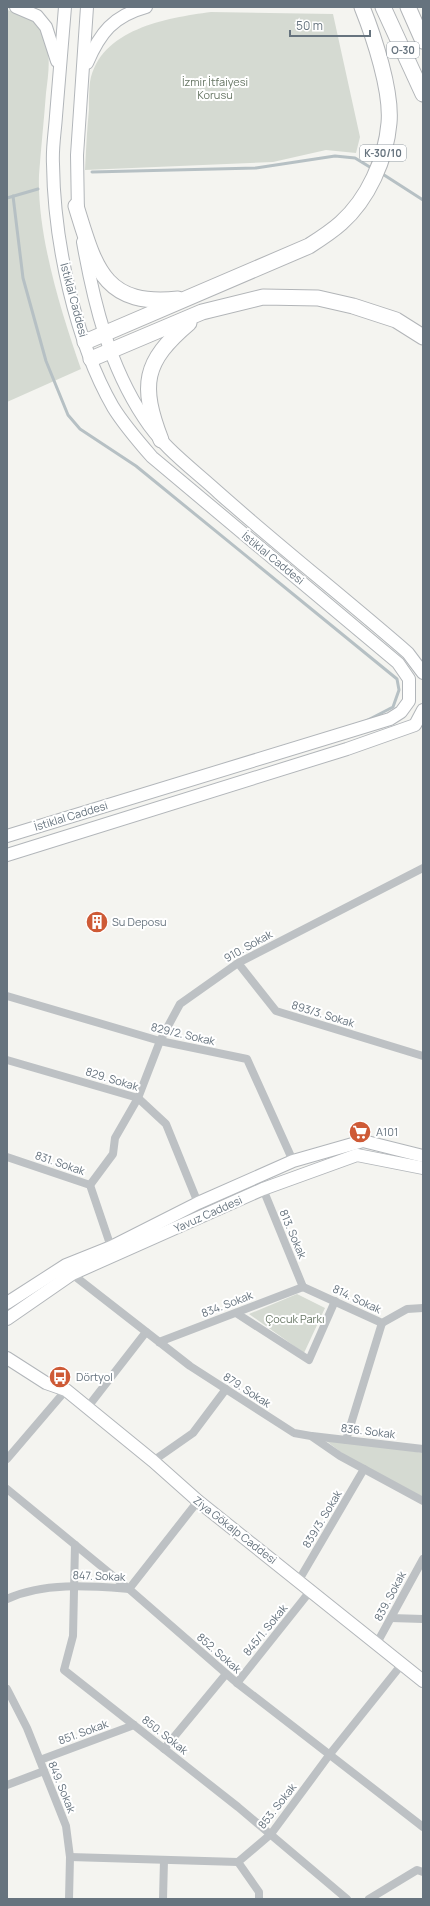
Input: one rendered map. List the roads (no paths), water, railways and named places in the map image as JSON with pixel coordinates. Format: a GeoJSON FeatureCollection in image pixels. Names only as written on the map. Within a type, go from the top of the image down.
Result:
{"type":"FeatureCollection","features":[{"type":"Feature","properties":{"kind":"highway","name":"K-30/10"},"geometry":{"type":"LineString","coordinates":[[104,335],[309,246],[330,233],[351,213],[374,177],[385,146],[389,122],[388,101],[375,46],[362,7]]}},
{"type":"Feature","properties":{"kind":"highway","name":"O-30"},"geometry":{"type":"LineString","coordinates":[[383,7],[423,94]]}},
{"type":"Feature","properties":{"kind":"highway","name":"O-30"},"geometry":{"type":"LineString","coordinates":[[408,7],[423,41]]}},
{"type":"Feature","properties":{"kind":"highway"},"geometry":{"type":"LineString","coordinates":[[418,7],[423,15]]}},
{"type":"Feature","properties":{"kind":"highway","name":"K-30/10"},"geometry":{"type":"LineString","coordinates":[[76,206],[92,257],[101,273],[121,293],[149,300],[189,298]]}},
{"type":"Feature","properties":{"kind":"highway"},"geometry":{"type":"LineString","coordinates":[[91,360],[202,312],[263,297],[318,298],[353,306],[396,320],[423,337]]}},
{"type":"Feature","properties":{"kind":"highway"},"geometry":{"type":"LineString","coordinates":[[161,440],[148,402],[150,372],[161,349],[170,339],[202,312]]}},
{"type":"Feature","properties":{"kind":"highway"},"geometry":{"type":"LineString","coordinates":[[85,342],[104,335]]}},
{"type":"Feature","properties":{"kind":"main road"},"geometry":{"type":"LineString","coordinates":[[16,7],[37,16],[46,27],[55,53],[59,74]]}},
{"type":"Feature","properties":{"kind":"main road","name":"İstiklal Caddesi"},"geometry":{"type":"LineString","coordinates":[[7,836],[390,719],[401,712],[409,701],[409,679],[398,663],[152,458],[113,407],[91,360],[67,281],[54,197],[53,162],[65,7]]}},
{"type":"Feature","properties":{"kind":"main road","name":"İstiklal Caddesi"},"geometry":{"type":"LineString","coordinates":[[87,7],[77,155],[76,206],[91,289],[110,352],[144,418],[161,440],[274,541],[408,653],[423,673]]}},
{"type":"Feature","properties":{"kind":"main road"},"geometry":{"type":"LineString","coordinates":[[83,72],[96,41],[104,32],[120,18],[146,7]]}},
{"type":"Feature","properties":{"kind":"main road","name":"İstiklal Caddesi"},"geometry":{"type":"LineString","coordinates":[[7,855],[348,749],[414,725],[423,710]]}},
{"type":"Feature","properties":{"kind":"main road","name":"Yavuz Caddesi"},"geometry":{"type":"LineString","coordinates":[[7,1303],[66,1265],[111,1247],[198,1203],[293,1161],[363,1142],[423,1156]]}},
{"type":"Feature","properties":{"kind":"main road","name":"Yavuz Caddesi"},"geometry":{"type":"LineString","coordinates":[[7,1319],[72,1274],[263,1189],[357,1155],[423,1168]]}},
{"type":"Feature","properties":{"kind":"main road","name":"Ziya Gökalp Caddesi"},"geometry":{"type":"LineString","coordinates":[[7,1349],[46,1383]]}},
{"type":"Feature","properties":{"kind":"main road","name":"Ziya Gökalp Caddesi"},"geometry":{"type":"LineString","coordinates":[[7,1358],[46,1383],[66,1390],[153,1461],[198,1501],[423,1681]]}},
{"type":"Feature","properties":{"kind":"street","name":"910. Sokak"},"geometry":{"type":"LineString","coordinates":[[90,1185],[113,1154],[115,1138],[138,1098],[160,1041],[180,1004],[238,963],[423,868]]}},
{"type":"Feature","properties":{"kind":"street","name":"893/3. Sokak"},"geometry":{"type":"LineString","coordinates":[[238,963],[276,1011],[423,1056]]}},
{"type":"Feature","properties":{"kind":"street","name":"829/2. Sokak"},"geometry":{"type":"LineString","coordinates":[[7,996],[160,1041],[246,1059],[293,1161]]}},
{"type":"Feature","properties":{"kind":"street","name":"829. Sokak"},"geometry":{"type":"LineString","coordinates":[[7,1060],[138,1098],[166,1124],[198,1203]]}},
{"type":"Feature","properties":{"kind":"street","name":"831. Sokak"},"geometry":{"type":"LineString","coordinates":[[7,1157],[90,1185],[111,1247]]}},
{"type":"Feature","properties":{"kind":"street","name":"813. Sokak"},"geometry":{"type":"LineString","coordinates":[[263,1189],[303,1287]]}},
{"type":"Feature","properties":{"kind":"street","name":"879. Sokak"},"geometry":{"type":"LineString","coordinates":[[72,1274],[190,1366],[294,1433],[311,1436],[364,1469],[423,1501]]}},
{"type":"Feature","properties":{"kind":"street","name":"814. Sokak"},"geometry":{"type":"LineString","coordinates":[[303,1287],[382,1322],[407,1309],[423,1308]]}},
{"type":"Feature","properties":{"kind":"street","name":"834. Sokak"},"geometry":{"type":"LineString","coordinates":[[159,1342],[303,1287]]}},
{"type":"Feature","properties":{"kind":"street"},"geometry":{"type":"LineString","coordinates":[[236,1312],[309,1360],[335,1301]]}},
{"type":"Feature","properties":{"kind":"street"},"geometry":{"type":"LineString","coordinates":[[346,1440],[382,1322]]}},
{"type":"Feature","properties":{"kind":"street"},"geometry":{"type":"LineString","coordinates":[[87,1408],[146,1332]]}},
{"type":"Feature","properties":{"kind":"street"},"geometry":{"type":"LineString","coordinates":[[153,1461],[194,1433],[226,1389]]}},
{"type":"Feature","properties":{"kind":"street"},"geometry":{"type":"LineString","coordinates":[[7,1459],[66,1390]]}},
{"type":"Feature","properties":{"kind":"street","name":"836. Sokak"},"geometry":{"type":"LineString","coordinates":[[311,1436],[423,1449]]}},
{"type":"Feature","properties":{"kind":"street","name":"839/3. Sokak"},"geometry":{"type":"LineString","coordinates":[[298,1580],[364,1469]]}},
{"type":"Feature","properties":{"kind":"street","name":"852. Sokak"},"geometry":{"type":"LineString","coordinates":[[7,1489],[129,1589],[237,1683],[423,1827]]}},
{"type":"Feature","properties":{"kind":"street","name":"847. Sokak"},"geometry":{"type":"LineString","coordinates":[[7,1599],[18,1594],[74,1585],[129,1589],[198,1501]]}},
{"type":"Feature","properties":{"kind":"street","name":"850. Sokak"},"geometry":{"type":"LineString","coordinates":[[75,1545],[73,1636],[64,1670],[271,1834],[347,1899]]}},
{"type":"Feature","properties":{"kind":"street","name":"839. Sokak"},"geometry":{"type":"LineString","coordinates":[[377,1644],[423,1559]]}},
{"type":"Feature","properties":{"kind":"street","name":"845/1. Sokak"},"geometry":{"type":"LineString","coordinates":[[237,1683],[311,1590]]}},
{"type":"Feature","properties":{"kind":"street"},"geometry":{"type":"LineString","coordinates":[[391,1618],[423,1619]]}},
{"type":"Feature","properties":{"kind":"street","name":"853. Sokak"},"geometry":{"type":"LineString","coordinates":[[238,1862],[271,1834],[330,1754],[402,1664]]}},
{"type":"Feature","properties":{"kind":"street"},"geometry":{"type":"LineString","coordinates":[[164,1749],[226,1674]]}},
{"type":"Feature","properties":{"kind":"street","name":"849. Sokak"},"geometry":{"type":"LineString","coordinates":[[7,1689],[27,1728],[66,1826],[70,1856],[69,1899]]}},
{"type":"Feature","properties":{"kind":"street","name":"851. Sokak"},"geometry":{"type":"LineString","coordinates":[[40,1760],[134,1725]]}},
{"type":"Feature","properties":{"kind":"street"},"geometry":{"type":"LineString","coordinates":[[7,1785],[44,1771]]}},
{"type":"Feature","properties":{"kind":"street"},"geometry":{"type":"LineString","coordinates":[[70,1856],[238,1862],[259,1892],[259,1899]]}},
{"type":"Feature","properties":{"kind":"street"},"geometry":{"type":"LineString","coordinates":[[163,1899],[164,1860]]}},
{"type":"Feature","properties":{"kind":"street"},"geometry":{"type":"LineString","coordinates":[[369,1899],[417,1870],[423,1872]]}},
{"type":"Feature","properties":{"kind":"waterway"},"geometry":{"type":"LineString","coordinates":[[92,172],[256,168],[335,156],[355,158],[373,169]]}},
{"type":"Feature","properties":{"kind":"waterway"},"geometry":{"type":"LineString","coordinates":[[381,173],[423,200]]}},
{"type":"Feature","properties":{"kind":"waterway"},"geometry":{"type":"LineString","coordinates":[[7,198],[38,189]]}},
{"type":"Feature","properties":{"kind":"waterway"},"geometry":{"type":"LineString","coordinates":[[13,196],[23,278],[46,361],[68,415],[80,429],[136,466],[397,679],[399,690],[393,707],[366,721]]}},
{"type":"Feature","properties":{"kind":"place","name":"Su Deposu"},"geometry":{"type":"Point","coordinates":[97,922]}},
{"type":"Feature","properties":{"kind":"place","name":"A101"},"geometry":{"type":"Point","coordinates":[360,1132]}},
{"type":"Feature","properties":{"kind":"place","name":"Dörtyol"},"geometry":{"type":"Point","coordinates":[60,1377]}},
{"type":"Feature","properties":{"kind":"park label","name":"İzmir İtfaiyesi Korusu"},"geometry":{"type":"Point","coordinates":[215,88]}},
{"type":"Feature","properties":{"kind":"park label","name":"Çocuk Parkı"},"geometry":{"type":"Point","coordinates":[295,1319]}}]}
